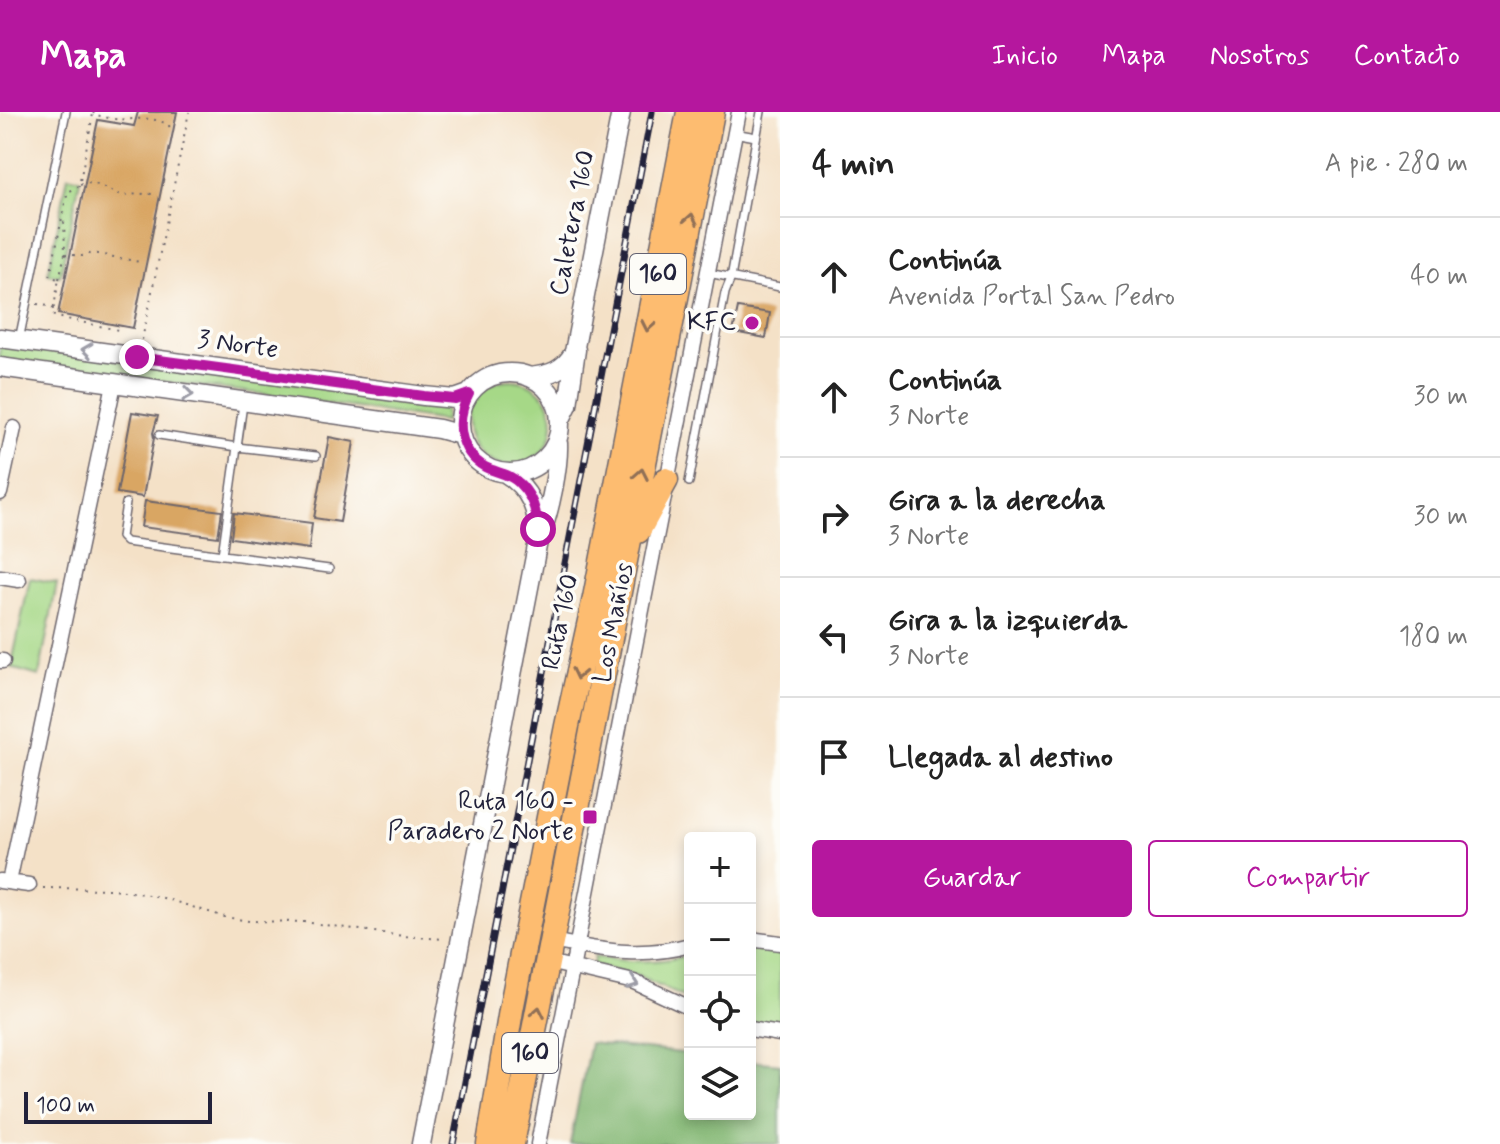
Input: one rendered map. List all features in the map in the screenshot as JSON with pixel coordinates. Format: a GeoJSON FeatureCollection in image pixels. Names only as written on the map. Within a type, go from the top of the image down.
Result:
{"type":"FeatureCollection","features":[{"type":"Feature","properties":{"kind":"highway","name":"Ruta 160"},"geometry":{"type":"LineString","coordinates":[[489,1144],[524,947],[689,112]]}},
{"type":"Feature","properties":{"kind":"highway","name":"Ruta 160"},"geometry":{"type":"LineString","coordinates":[[512,1144],[712,112]]}},
{"type":"Feature","properties":{"kind":"highway"},"geometry":{"type":"LineString","coordinates":[[627,550],[678,481]]}},
{"type":"Feature","properties":{"kind":"highway"},"geometry":{"type":"LineString","coordinates":[[524,947],[535,957],[549,952]]}},
{"type":"Feature","properties":{"kind":"street","name":"Caletera 160"},"geometry":{"type":"LineString","coordinates":[[529,377],[560,369],[570,358],[575,344],[621,112]]}},
{"type":"Feature","properties":{"kind":"street","name":"Los Mañíos"},"geometry":{"type":"LineString","coordinates":[[538,1144],[577,945],[678,481],[707,273],[739,112]]}},
{"type":"Feature","properties":{"kind":"street","name":"3 Norte"},"geometry":{"type":"LineString","coordinates":[[9,339],[455,399],[469,394],[476,386],[496,375],[529,377]]}},
{"type":"Feature","properties":{"kind":"street","name":"Caletera 160"},"geometry":{"type":"LineString","coordinates":[[559,430],[568,405],[576,357],[575,344]]}},
{"type":"Feature","properties":{"kind":"street"},"geometry":{"type":"LineString","coordinates":[[0,367],[439,429],[461,435]]}},
{"type":"Feature","properties":{"kind":"street"},"geometry":{"type":"LineString","coordinates":[[421,1144],[538,541],[546,520],[558,457],[559,412],[551,395],[529,377]]}},
{"type":"Feature","properties":{"kind":"street"},"geometry":{"type":"LineString","coordinates":[[29,885],[5,882],[114,384]]}},
{"type":"Feature","properties":{"kind":"street"},"geometry":{"type":"LineString","coordinates":[[469,394],[461,414],[461,435],[477,461],[495,471],[527,470],[537,465],[553,449],[559,430]]}},
{"type":"Feature","properties":{"kind":"street"},"geometry":{"type":"LineString","coordinates":[[0,493],[4,458],[14,428]]}},
{"type":"Feature","properties":{"kind":"street"},"geometry":{"type":"LineString","coordinates":[[505,473],[522,485],[532,499],[537,517],[538,541]]}},
{"type":"Feature","properties":{"kind":"street"},"geometry":{"type":"LineString","coordinates":[[0,577],[19,580]]}},
{"type":"Feature","properties":{"kind":"street"},"geometry":{"type":"LineString","coordinates":[[756,940],[780,943]]}},
{"type":"Feature","properties":{"kind":"street"},"geometry":{"type":"LineString","coordinates":[[549,952],[577,945],[631,953],[660,952],[684,946]]}},
{"type":"Feature","properties":{"kind":"street"},"geometry":{"type":"LineString","coordinates":[[549,952],[572,969],[634,982],[684,1005]]}},
{"type":"Feature","properties":{"kind":"street"},"geometry":{"type":"LineString","coordinates":[[756,1030],[780,1034]]}},
{"type":"Feature","properties":{"kind":"lane"},"geometry":{"type":"LineString","coordinates":[[9,339],[27,303],[66,112]]}},
{"type":"Feature","properties":{"kind":"lane"},"geometry":{"type":"LineString","coordinates":[[678,481],[731,278],[761,112]]}},
{"type":"Feature","properties":{"kind":"lane"},"geometry":{"type":"LineString","coordinates":[[734,133],[756,137]]}},
{"type":"Feature","properties":{"kind":"lane"},"geometry":{"type":"LineString","coordinates":[[707,273],[780,287]]}},
{"type":"Feature","properties":{"kind":"lane"},"geometry":{"type":"LineString","coordinates":[[222,555],[243,402]]}},
{"type":"Feature","properties":{"kind":"lane"},"geometry":{"type":"LineString","coordinates":[[159,435],[316,456]]}},
{"type":"Feature","properties":{"kind":"lane"},"geometry":{"type":"LineString","coordinates":[[126,503],[121,537],[124,541],[329,569]]}},
{"type":"Feature","properties":{"kind":"path"},"geometry":{"type":"LineString","coordinates":[[142,341],[189,112]]}},
{"type":"Feature","properties":{"kind":"path"},"geometry":{"type":"LineString","coordinates":[[79,186],[94,113],[116,119],[136,117],[161,121],[169,125],[170,132]]}},
{"type":"Feature","properties":{"kind":"path"},"geometry":{"type":"LineString","coordinates":[[59,279],[50,277],[70,191],[86,182],[126,195],[152,194]]}},
{"type":"Feature","properties":{"kind":"path"},"geometry":{"type":"LineString","coordinates":[[64,213],[65,254],[52,315],[123,331]]}},
{"type":"Feature","properties":{"kind":"path"},"geometry":{"type":"LineString","coordinates":[[65,254],[82,256],[93,253],[140,262]]}},
{"type":"Feature","properties":{"kind":"path"},"geometry":{"type":"LineString","coordinates":[[27,303],[54,307]]}},
{"type":"Feature","properties":{"kind":"path"},"geometry":{"type":"LineString","coordinates":[[47,889],[113,889],[160,897],[249,921],[304,922],[460,941]]}},
{"type":"Feature","properties":{"kind":"green space"},"geometry":{"type":"Polygon","coordinates":[[[68,176],[80,179],[60,276],[48,274],[68,176]]]}},
{"type":"Feature","properties":{"kind":"green space"},"geometry":{"type":"Polygon","coordinates":[[[0,344],[446,403],[445,421],[263,394],[0,361],[0,344]]]}},
{"type":"Feature","properties":{"kind":"green space"},"geometry":{"type":"Polygon","coordinates":[[[510,380],[527,383],[541,392],[550,406],[553,423],[550,440],[541,454],[527,463],[510,466],[493,463],[479,454],[470,440],[467,423],[470,406],[479,392],[493,383],[510,380]]]}},
{"type":"Feature","properties":{"kind":"green space"},"geometry":{"type":"Polygon","coordinates":[[[30,578],[57,583],[39,676],[11,668],[30,578]]]}},
{"type":"Feature","properties":{"kind":"green space"},"geometry":{"type":"Polygon","coordinates":[[[756,948],[780,951],[780,1028],[756,1024],[756,948]]]}},
{"type":"Feature","properties":{"kind":"green space"},"geometry":{"type":"Polygon","coordinates":[[[684,956],[684,997],[637,976],[593,966],[594,957],[665,960],[684,956]]]}},
{"type":"Feature","properties":{"kind":"green space"},"geometry":{"type":"Polygon","coordinates":[[[590,1043],[684,1053],[684,1120],[756,1120],[756,1062],[780,1064],[780,1144],[570,1144],[590,1043]]]}},
{"type":"Feature","properties":{"kind":"building"},"geometry":{"type":"Polygon","coordinates":[[[138,112],[177,112],[133,328],[58,314],[98,120],[134,126],[138,112]]]}},
{"type":"Feature","properties":{"kind":"building","name":"KFC"},"geometry":{"type":"Polygon","coordinates":[[[738,308],[770,313],[766,338],[733,332],[738,308]]]}},
{"type":"Feature","properties":{"kind":"building"},"geometry":{"type":"Polygon","coordinates":[[[132,412],[158,416],[143,497],[117,493],[132,412]]]}},
{"type":"Feature","properties":{"kind":"building"},"geometry":{"type":"Polygon","coordinates":[[[329,437],[354,442],[340,522],[314,518],[329,437]]]}},
{"type":"Feature","properties":{"kind":"building"},"geometry":{"type":"Polygon","coordinates":[[[145,501],[222,511],[218,537],[141,527],[145,501]]]}},
{"type":"Feature","properties":{"kind":"building"},"geometry":{"type":"Polygon","coordinates":[[[234,513],[312,523],[309,549],[231,538],[234,513]]]}},
{"type":"Feature","properties":{"kind":"railway"},"geometry":{"type":"LineString","coordinates":[[453,1144],[652,112]]}},
{"type":"Feature","properties":{"kind":"place","name":"KFC"},"geometry":{"type":"Point","coordinates":[752,323]}},
{"type":"Feature","properties":{"kind":"place","name":"Ruta 160 - Paradero 2 Norte"},"geometry":{"type":"Point","coordinates":[590,817]}},
{"type":"Feature","properties":{"kind":"route"},"geometry":{"type":"LineString","coordinates":[[137,357],[448,399],[469,394],[460,425],[465,445],[477,461],[505,473],[522,485],[532,499],[538,529]]}}]}
